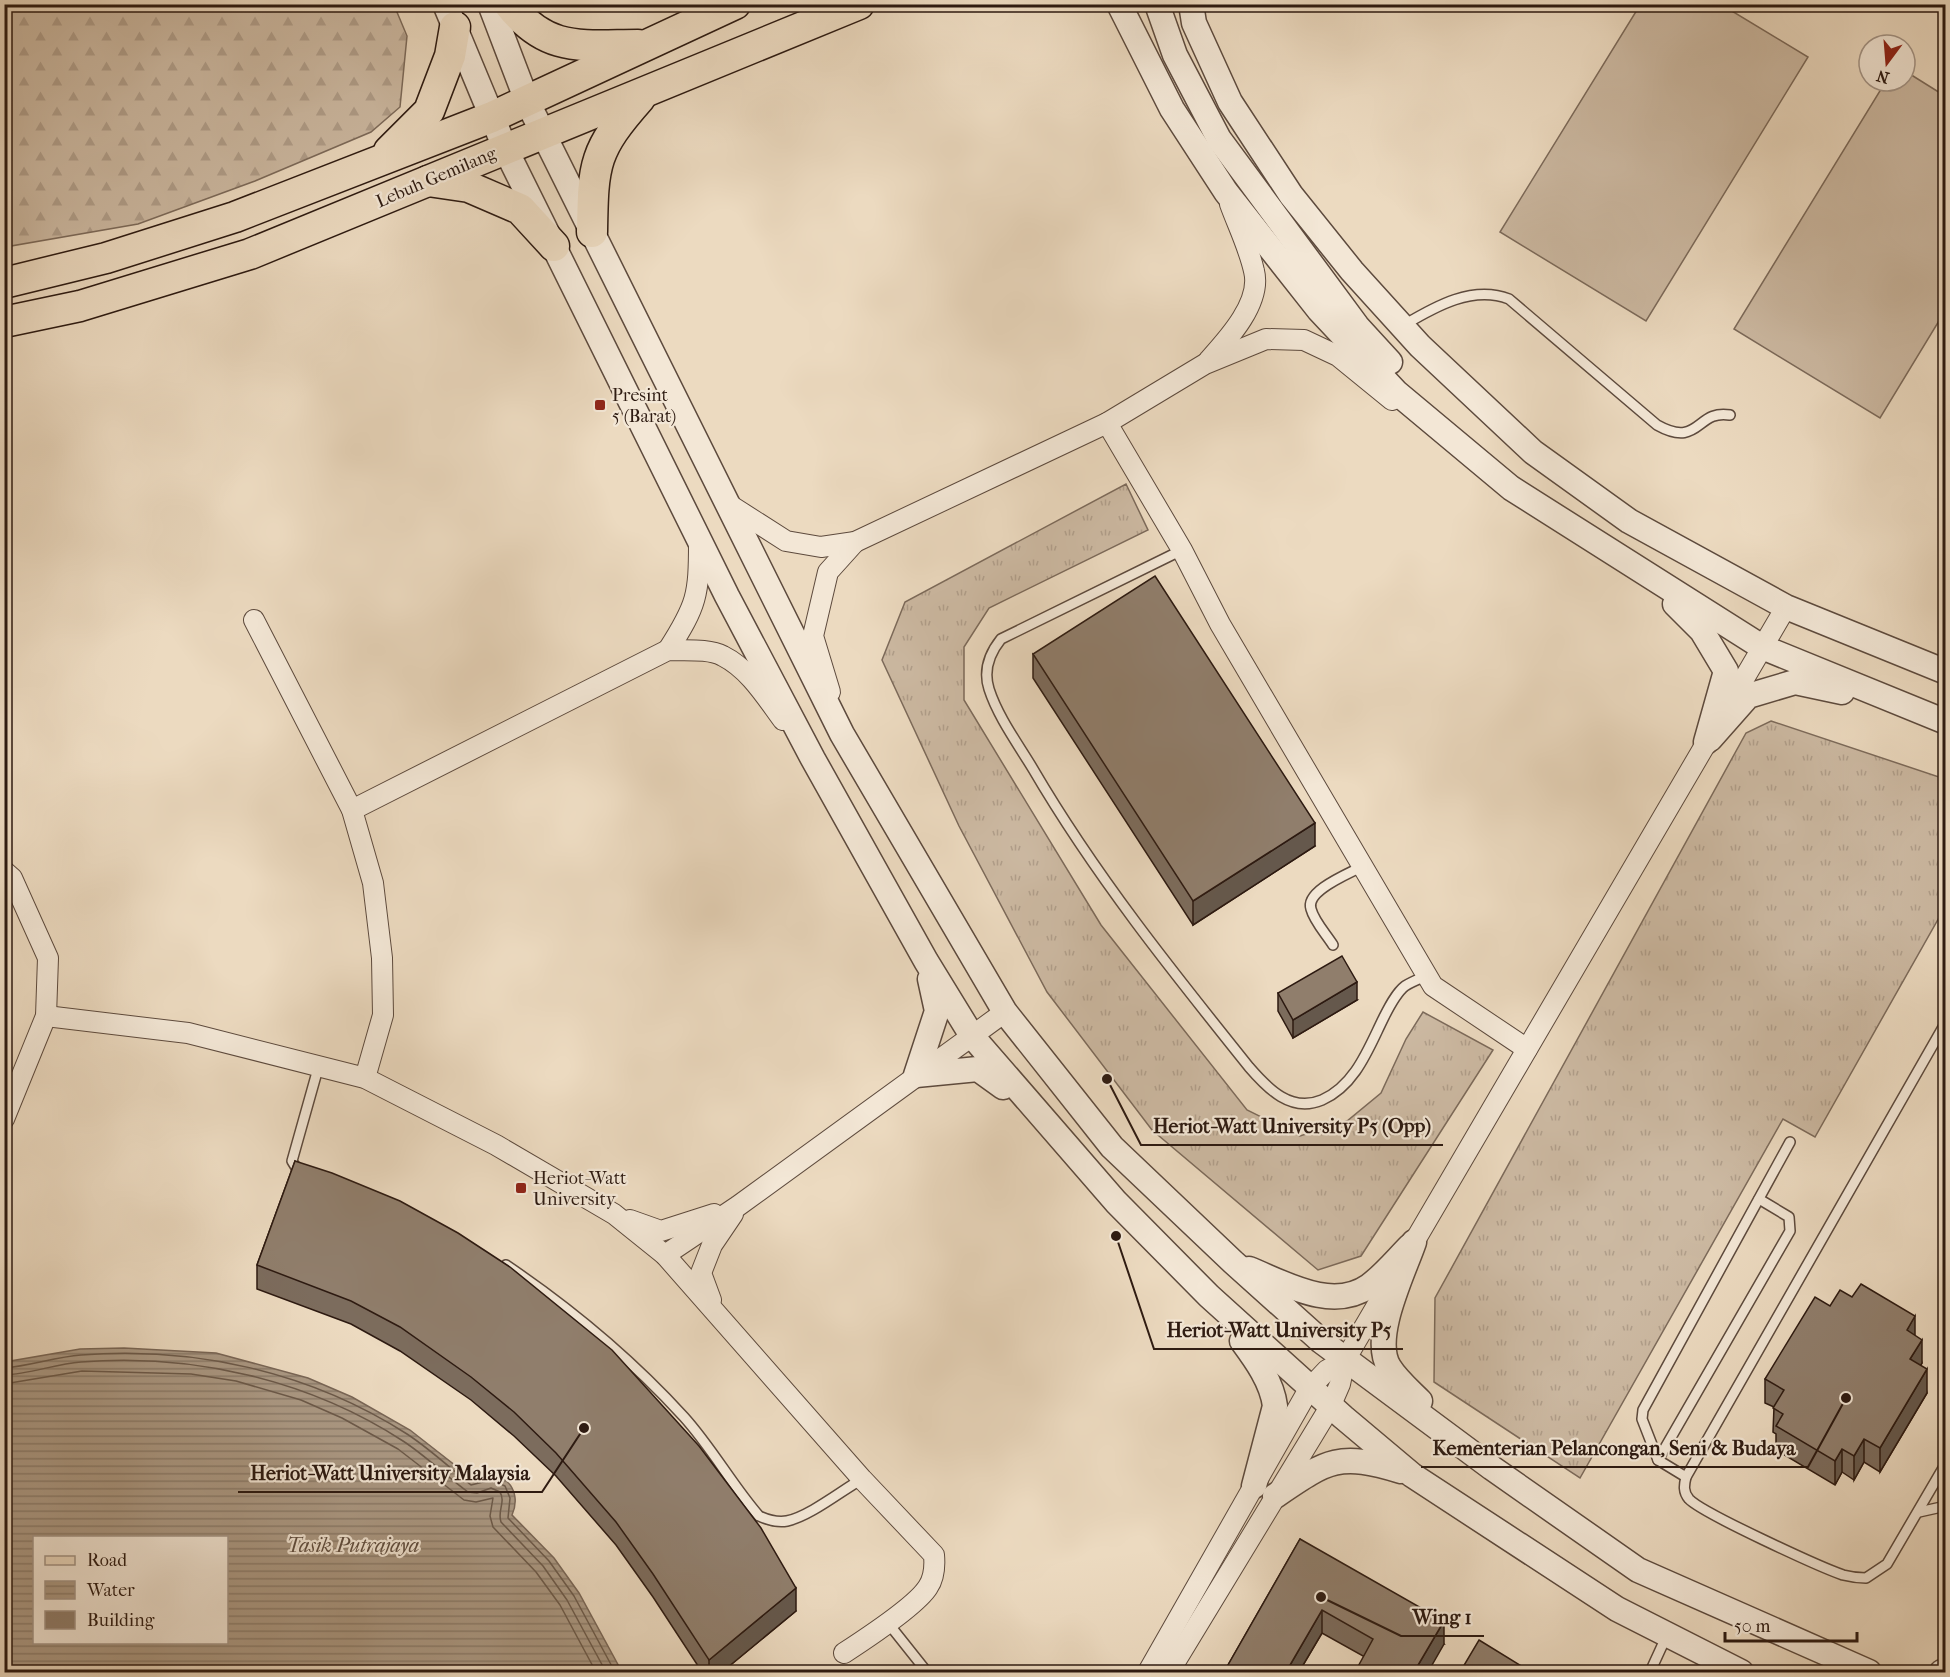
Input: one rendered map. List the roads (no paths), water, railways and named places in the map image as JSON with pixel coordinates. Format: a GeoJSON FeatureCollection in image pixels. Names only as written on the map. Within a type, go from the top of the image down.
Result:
{"type":"FeatureCollection","features":[{"type":"Feature","properties":{"kind":"main road"},"geometry":{"type":"LineString","coordinates":[[509,4],[532,30],[549,39],[579,45],[648,45]]}},
{"type":"Feature","properties":{"kind":"main road","name":"Lebuh Gemilang"},"geometry":{"type":"LineString","coordinates":[[4,284],[106,258],[235,217],[492,117],[648,45],[698,16],[735,4]]}},
{"type":"Feature","properties":{"kind":"main road","name":"Lebuh Gemilang"},"geometry":{"type":"LineString","coordinates":[[4,322],[80,306],[250,254],[859,4]]}},
{"type":"Feature","properties":{"kind":"main road"},"geometry":{"type":"LineString","coordinates":[[383,158],[429,111],[450,56],[450,16]]}},
{"type":"Feature","properties":{"kind":"main road"},"geometry":{"type":"LineString","coordinates":[[592,232],[593,182],[600,151],[614,128],[644,93]]}},
{"type":"Feature","properties":{"kind":"main road"},"geometry":{"type":"LineString","coordinates":[[427,181],[469,187],[520,209],[554,246]]}},
{"type":"Feature","properties":{"kind":"street"},"geometry":{"type":"LineString","coordinates":[[490,4],[527,101],[842,734],[1005,1011],[1112,1147],[1233,1262],[1345,1360],[1492,1468],[1638,1570],[1861,1670],[1885,1672]]}},
{"type":"Feature","properties":{"kind":"street"},"geometry":{"type":"LineString","coordinates":[[1119,4],[1172,109],[1226,192],[1319,310],[1396,392],[1511,488]]}},
{"type":"Feature","properties":{"kind":"street"},"geometry":{"type":"LineString","coordinates":[[1157,4],[1175,55],[1219,139],[1357,326],[1418,392],[1510,471],[1645,574],[1702,631],[1726,671],[1706,742]]}},
{"type":"Feature","properties":{"kind":"street"},"geometry":{"type":"LineString","coordinates":[[1191,4],[1194,23],[1230,102],[1285,186],[1353,271],[1420,346],[1533,452]]}},
{"type":"Feature","properties":{"kind":"street"},"geometry":{"type":"LineString","coordinates":[[450,16],[505,148],[699,542],[813,759],[926,961],[972,1036],[1116,1202],[1209,1296],[1330,1407],[1412,1475],[1617,1609],[1741,1672]]}},
{"type":"Feature","properties":{"kind":"street"},"geometry":{"type":"LineString","coordinates":[[1205,364],[1237,329],[1250,304],[1255,273],[1226,192]]}},
{"type":"Feature","properties":{"kind":"street"},"geometry":{"type":"LineString","coordinates":[[1299,248],[1418,363],[1474,410],[1629,521],[1786,607],[1946,672]]}},
{"type":"Feature","properties":{"kind":"street"},"geometry":{"type":"LineString","coordinates":[[725,501],[786,541],[821,548],[855,542],[1107,423],[1205,364],[1266,339],[1304,340],[1338,356],[1446,447],[1762,647],[1946,722]]}},
{"type":"Feature","properties":{"kind":"street"},"geometry":{"type":"LineString","coordinates":[[1107,423],[1182,550],[1220,624],[1426,976],[1433,986],[1527,1049]]}},
{"type":"Feature","properties":{"kind":"street"},"geometry":{"type":"LineString","coordinates":[[668,650],[688,619],[699,588],[699,542]]}},
{"type":"Feature","properties":{"kind":"street"},"geometry":{"type":"LineString","coordinates":[[842,734],[813,636],[828,572],[855,542]]}},
{"type":"Feature","properties":{"kind":"street"},"geometry":{"type":"LineString","coordinates":[[1148,1672],[1265,1491],[1330,1407],[1340,1384],[1345,1360],[1786,607]]}},
{"type":"Feature","properties":{"kind":"street"},"geometry":{"type":"LineString","coordinates":[[254,620],[352,810],[372,884],[382,958],[383,1015],[365,1078]]}},
{"type":"Feature","properties":{"kind":"street"},"geometry":{"type":"LineString","coordinates":[[352,810],[668,650],[710,652],[723,656],[754,680],[813,759]]}},
{"type":"Feature","properties":{"kind":"street"},"geometry":{"type":"LineString","coordinates":[[1706,742],[1748,696],[1795,682],[1900,705]]}},
{"type":"Feature","properties":{"kind":"street"},"geometry":{"type":"LineString","coordinates":[[4,871],[12,878],[48,958],[46,1016],[4,1119]]}},
{"type":"Feature","properties":{"kind":"street"},"geometry":{"type":"LineString","coordinates":[[916,1075],[937,1011],[926,961]]}},
{"type":"Feature","properties":{"kind":"street"},"geometry":{"type":"LineString","coordinates":[[665,1255],[738,1206],[1005,1011]]}},
{"type":"Feature","properties":{"kind":"street"},"geometry":{"type":"LineString","coordinates":[[46,1016],[188,1033],[365,1078],[496,1145],[614,1214],[665,1255],[862,1479],[934,1555],[935,1568],[928,1587],[888,1623],[844,1653]]}},
{"type":"Feature","properties":{"kind":"street"},"geometry":{"type":"LineString","coordinates":[[916,1075],[978,1069],[1034,1110]]}},
{"type":"Feature","properties":{"kind":"street"},"geometry":{"type":"LineString","coordinates":[[614,1214],[661,1231],[738,1206]]}},
{"type":"Feature","properties":{"kind":"street"},"geometry":{"type":"LineString","coordinates":[[717,1316],[701,1274],[712,1245],[738,1206]]}},
{"type":"Feature","properties":{"kind":"street"},"geometry":{"type":"LineString","coordinates":[[1233,1262],[1316,1296],[1340,1296],[1368,1287],[1414,1242]]}},
{"type":"Feature","properties":{"kind":"street"},"geometry":{"type":"LineString","coordinates":[[1414,1242],[1383,1331],[1382,1348],[1388,1366],[1406,1387],[1492,1468]]}},
{"type":"Feature","properties":{"kind":"street"},"geometry":{"type":"LineString","coordinates":[[1209,1296],[1261,1367],[1274,1395],[1265,1491]]}},
{"type":"Feature","properties":{"kind":"street"},"geometry":{"type":"LineString","coordinates":[[1169,1672],[1265,1491],[1310,1389],[1327,1370],[1345,1360]]}},
{"type":"Feature","properties":{"kind":"street"},"geometry":{"type":"LineString","coordinates":[[1265,1491],[1326,1464],[1349,1459],[1412,1475]]}},
{"type":"Feature","properties":{"kind":"lane"},"geometry":{"type":"LineString","coordinates":[[1402,326],[1438,306],[1474,294],[1494,293],[1509,299],[1657,425],[1669,432],[1683,434],[1697,429],[1710,416],[1718,413],[1730,415]]}},
{"type":"Feature","properties":{"kind":"lane"},"geometry":{"type":"LineString","coordinates":[[1182,550],[1001,639],[991,652],[987,669],[988,688],[999,711],[1059,814],[1146,938],[1249,1067],[1267,1088],[1282,1098],[1299,1104],[1314,1103],[1333,1095],[1351,1079],[1390,1005],[1404,987],[1426,976]]}},
{"type":"Feature","properties":{"kind":"lane"},"geometry":{"type":"LineString","coordinates":[[1333,945],[1310,908],[1311,899],[1317,892],[1361,867]]}},
{"type":"Feature","properties":{"kind":"lane"},"geometry":{"type":"LineString","coordinates":[[1946,1022],[1686,1477],[1684,1489],[1689,1498],[1699,1507],[1854,1578],[1866,1578],[1887,1564],[1946,1463]]}},
{"type":"Feature","properties":{"kind":"lane"},"geometry":{"type":"LineString","coordinates":[[306,1179],[296,1171],[292,1161],[319,1065]]}},
{"type":"Feature","properties":{"kind":"lane"},"geometry":{"type":"LineString","coordinates":[[1686,1477],[1658,1460],[1642,1419],[1642,1410],[1790,1142]]}},
{"type":"Feature","properties":{"kind":"lane"},"geometry":{"type":"LineString","coordinates":[[1658,1460],[1790,1231],[1789,1217],[1759,1199]]}},
{"type":"Feature","properties":{"kind":"lane"},"geometry":{"type":"LineString","coordinates":[[499,1261],[556,1299],[630,1363],[685,1418],[759,1516],[772,1522],[792,1519],[862,1479]]}},
{"type":"Feature","properties":{"kind":"lane"},"geometry":{"type":"LineString","coordinates":[[1919,1512],[1946,1506]]}},
{"type":"Feature","properties":{"kind":"lane"},"geometry":{"type":"LineString","coordinates":[[888,1623],[927,1672]]}},
{"type":"Feature","properties":{"kind":"lane"},"geometry":{"type":"LineString","coordinates":[[1650,1672],[1667,1635]]}},
{"type":"Feature","properties":{"kind":"water","name":"Tasik Putrajaya"},"geometry":{"type":"Polygon","coordinates":[[[124,1348],[216,1353],[308,1378],[352,1397],[410,1430],[474,1480],[493,1475],[507,1482],[515,1496],[512,1515],[554,1558],[579,1593],[622,1672],[5,1672],[5,1362],[80,1349],[124,1348]]]}},
{"type":"Feature","properties":{"kind":"place","name":"Presint 5 (Barat)"},"geometry":{"type":"Point","coordinates":[600,405]}},
{"type":"Feature","properties":{"kind":"place","name":"Heriot-Watt University P5 (Opp)"},"geometry":{"type":"Point","coordinates":[1107,1079]}},
{"type":"Feature","properties":{"kind":"place","name":"Heriot-Watt University"},"geometry":{"type":"Point","coordinates":[521,1188]}},
{"type":"Feature","properties":{"kind":"place","name":"Heriot-Watt University P5"},"geometry":{"type":"Point","coordinates":[1116,1236]}},
{"type":"Feature","properties":{"kind":"place","name":"Kementerian Pelancongan, Seni & Budaya"},"geometry":{"type":"Point","coordinates":[1846,1398]}},
{"type":"Feature","properties":{"kind":"place","name":"Heriot-Watt University Malaysia"},"geometry":{"type":"Point","coordinates":[584,1428]}},
{"type":"Feature","properties":{"kind":"place","name":"Wing 1"},"geometry":{"type":"Point","coordinates":[1321,1597]}}]}
